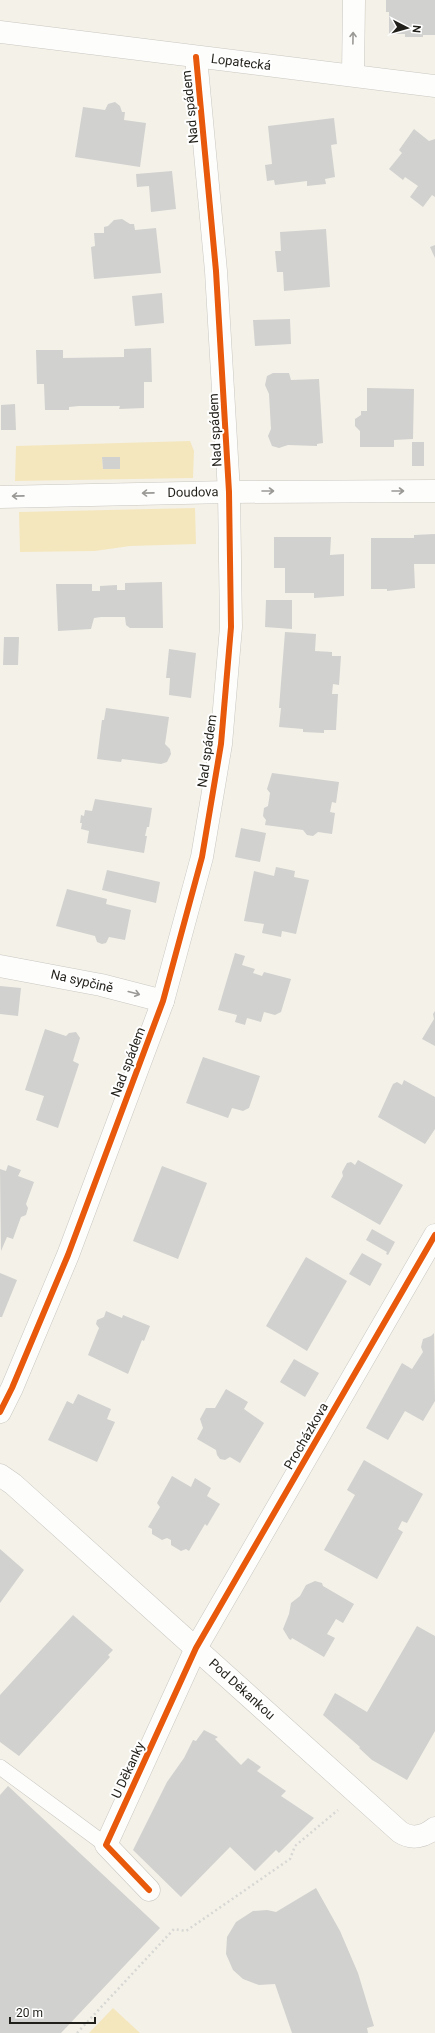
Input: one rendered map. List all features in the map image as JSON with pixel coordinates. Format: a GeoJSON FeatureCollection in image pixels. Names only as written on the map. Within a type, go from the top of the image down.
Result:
{"type":"FeatureCollection","features":[{"type":"Feature","properties":{"kind":"street"},"geometry":{"type":"LineString","coordinates":[[353,75],[354,0]]}},
{"type":"Feature","properties":{"kind":"street","name":"Lopatecká"},"geometry":{"type":"LineString","coordinates":[[0,32],[435,86]]}},
{"type":"Feature","properties":{"kind":"street","name":"Nad spádem"},"geometry":{"type":"LineString","coordinates":[[0,1412],[12,1388],[68,1255],[163,1001],[202,857],[221,744],[231,627],[229,492],[216,271],[196,57]]}},
{"type":"Feature","properties":{"kind":"street","name":"Doudova"},"geometry":{"type":"LineString","coordinates":[[0,497],[229,492],[435,491]]}},
{"type":"Feature","properties":{"kind":"street","name":"Na sypčině"},"geometry":{"type":"LineString","coordinates":[[0,966],[94,983],[163,1001]]}},
{"type":"Feature","properties":{"kind":"street","name":"Procházkova"},"geometry":{"type":"LineString","coordinates":[[196,1648],[435,1236]]}},
{"type":"Feature","properties":{"kind":"street","name":"Pod Děkankou"},"geometry":{"type":"LineString","coordinates":[[0,1475],[13,1484],[406,1835],[420,1836],[427,1834],[435,1828]]}},
{"type":"Feature","properties":{"kind":"street","name":"U Děkanky"},"geometry":{"type":"LineString","coordinates":[[106,1845],[196,1648]]}},
{"type":"Feature","properties":{"kind":"street"},"geometry":{"type":"LineString","coordinates":[[106,1845],[149,1890]]}},
{"type":"Feature","properties":{"kind":"lane"},"geometry":{"type":"LineString","coordinates":[[0,1767],[106,1845]]}},
{"type":"Feature","properties":{"kind":"path"},"geometry":{"type":"LineString","coordinates":[[77,2033],[174,1929],[186,1931],[290,1859],[295,1846],[358,1793]]}},
{"type":"Feature","properties":{"kind":"shaded area"},"geometry":{"type":"Polygon","coordinates":[[[190,441],[194,451],[193,478],[15,481],[16,446],[190,441]],[[102,457],[103,469],[120,469],[119,457],[102,457]]]}},
{"type":"Feature","properties":{"kind":"shaded area"},"geometry":{"type":"Polygon","coordinates":[[[195,508],[196,544],[130,546],[95,551],[20,552],[19,512],[195,508]]]}},
{"type":"Feature","properties":{"kind":"shaded area"},"geometry":{"type":"Polygon","coordinates":[[[113,2008],[140,2033],[89,2033],[113,2008]]]}},
{"type":"Feature","properties":{"kind":"building"},"geometry":{"type":"Polygon","coordinates":[[[386,0],[435,0],[435,35],[405,37],[405,34],[389,34],[389,12],[386,12],[386,0]]]}},
{"type":"Feature","properties":{"kind":"building"},"geometry":{"type":"Polygon","coordinates":[[[115,102],[120,106],[122,112],[125,112],[124,120],[146,123],[140,167],[75,157],[83,107],[105,110],[108,104],[115,102]]]}},
{"type":"Feature","properties":{"kind":"building"},"geometry":{"type":"Polygon","coordinates":[[[334,118],[337,144],[331,145],[335,177],[325,179],[326,184],[307,186],[307,181],[275,185],[274,180],[267,181],[265,165],[272,164],[268,126],[334,118]]]}},
{"type":"Feature","properties":{"kind":"building"},"geometry":{"type":"Polygon","coordinates":[[[414,129],[429,141],[435,139],[435,197],[432,195],[423,207],[410,197],[418,186],[405,177],[403,180],[389,169],[402,153],[399,150],[414,129]]]}},
{"type":"Feature","properties":{"kind":"building"},"geometry":{"type":"Polygon","coordinates":[[[172,171],[176,209],[151,212],[149,186],[137,187],[136,174],[172,171]]]}},
{"type":"Feature","properties":{"kind":"building"},"geometry":{"type":"Polygon","coordinates":[[[122,219],[130,224],[134,224],[135,230],[156,228],[161,273],[94,279],[91,247],[95,246],[94,233],[104,233],[104,227],[108,226],[114,220],[122,219]]]}},
{"type":"Feature","properties":{"kind":"building"},"geometry":{"type":"Polygon","coordinates":[[[326,229],[330,287],[284,291],[283,272],[277,272],[275,251],[281,251],[280,232],[326,229]]]}},
{"type":"Feature","properties":{"kind":"building"},"geometry":{"type":"Polygon","coordinates":[[[435,245],[435,258],[430,247],[435,245]]]}},
{"type":"Feature","properties":{"kind":"building"},"geometry":{"type":"Polygon","coordinates":[[[162,293],[164,323],[135,326],[132,296],[162,293]]]}},
{"type":"Feature","properties":{"kind":"building"},"geometry":{"type":"Polygon","coordinates":[[[290,319],[291,344],[255,346],[253,320],[290,319]]]}},
{"type":"Feature","properties":{"kind":"building"},"geometry":{"type":"Polygon","coordinates":[[[151,348],[152,382],[144,382],[144,408],[119,409],[120,406],[79,406],[69,407],[69,410],[45,410],[44,384],[37,384],[36,350],[63,350],[63,358],[124,357],[124,349],[151,348]]]}},
{"type":"Feature","properties":{"kind":"building"},"geometry":{"type":"Polygon","coordinates":[[[273,373],[289,373],[291,380],[319,379],[323,443],[317,444],[317,446],[288,445],[279,448],[272,446],[268,436],[271,429],[269,394],[265,385],[267,376],[273,373]]]}},
{"type":"Feature","properties":{"kind":"building"},"geometry":{"type":"Polygon","coordinates":[[[367,388],[414,389],[413,439],[394,440],[394,447],[360,447],[360,431],[355,426],[355,419],[361,415],[361,411],[367,411],[367,388]]]}},
{"type":"Feature","properties":{"kind":"building"},"geometry":{"type":"Polygon","coordinates":[[[15,404],[16,430],[1,430],[1,405],[15,404]]]}},
{"type":"Feature","properties":{"kind":"building"},"geometry":{"type":"Polygon","coordinates":[[[412,442],[424,442],[424,466],[412,466],[412,442]]]}},
{"type":"Feature","properties":{"kind":"building"},"geometry":{"type":"Polygon","coordinates":[[[102,457],[120,457],[120,469],[103,469],[102,457]]]}},
{"type":"Feature","properties":{"kind":"building"},"geometry":{"type":"Polygon","coordinates":[[[435,534],[435,564],[414,564],[415,588],[387,591],[387,589],[371,589],[371,538],[414,538],[414,535],[435,534]]]}},
{"type":"Feature","properties":{"kind":"building"},"geometry":{"type":"Polygon","coordinates":[[[274,537],[331,537],[330,555],[344,554],[344,596],[314,598],[314,593],[285,593],[285,568],[274,568],[274,537]]]}},
{"type":"Feature","properties":{"kind":"building"},"geometry":{"type":"Polygon","coordinates":[[[162,582],[163,628],[130,628],[126,625],[125,617],[101,617],[94,618],[91,629],[58,631],[56,584],[92,584],[92,591],[100,591],[100,586],[117,585],[117,590],[125,590],[125,583],[162,582]]]}},
{"type":"Feature","properties":{"kind":"building"},"geometry":{"type":"Polygon","coordinates":[[[266,600],[292,600],[292,629],[265,627],[266,600]]]}},
{"type":"Feature","properties":{"kind":"building"},"geometry":{"type":"Polygon","coordinates":[[[285,632],[316,634],[315,651],[332,652],[332,656],[341,656],[339,685],[333,684],[332,694],[338,694],[336,730],[324,730],[324,733],[303,732],[303,729],[279,727],[285,632]]]}},
{"type":"Feature","properties":{"kind":"building"},"geometry":{"type":"Polygon","coordinates":[[[4,637],[19,637],[18,665],[3,665],[4,637]]]}},
{"type":"Feature","properties":{"kind":"building"},"geometry":{"type":"Polygon","coordinates":[[[169,649],[196,653],[191,698],[169,695],[170,678],[166,678],[169,649]]]}},
{"type":"Feature","properties":{"kind":"building"},"geometry":{"type":"Polygon","coordinates":[[[106,708],[169,717],[165,744],[170,749],[171,754],[167,762],[161,764],[122,759],[121,762],[97,759],[102,720],[104,720],[106,708]]]}},
{"type":"Feature","properties":{"kind":"building"},"geometry":{"type":"Polygon","coordinates":[[[272,773],[339,782],[336,803],[332,802],[330,812],[335,813],[332,834],[318,832],[313,836],[307,835],[303,830],[265,825],[266,820],[263,816],[264,808],[268,806],[270,793],[267,789],[272,773]]]}},
{"type":"Feature","properties":{"kind":"building"},"geometry":{"type":"Polygon","coordinates":[[[95,799],[152,808],[149,827],[147,827],[145,836],[147,836],[144,853],[87,843],[89,831],[81,829],[81,815],[84,816],[85,810],[92,811],[95,799]]]}},
{"type":"Feature","properties":{"kind":"building"},"geometry":{"type":"Polygon","coordinates":[[[241,828],[266,833],[260,862],[235,857],[241,828]]]}},
{"type":"Feature","properties":{"kind":"building"},"geometry":{"type":"Polygon","coordinates":[[[276,867],[295,871],[294,877],[309,880],[296,934],[282,931],[281,937],[262,933],[264,924],[244,921],[254,871],[274,876],[276,867]]]}},
{"type":"Feature","properties":{"kind":"building"},"geometry":{"type":"Polygon","coordinates":[[[107,870],[160,882],[156,903],[102,890],[107,870]]]}},
{"type":"Feature","properties":{"kind":"building"},"geometry":{"type":"Polygon","coordinates":[[[67,889],[107,899],[106,904],[131,910],[125,940],[109,937],[106,943],[102,944],[97,942],[95,936],[56,926],[67,889]]]}},
{"type":"Feature","properties":{"kind":"building"},"geometry":{"type":"Polygon","coordinates":[[[235,953],[245,956],[242,965],[255,969],[253,973],[262,976],[264,972],[291,979],[281,1012],[275,1015],[264,1012],[261,1022],[247,1018],[245,1025],[235,1022],[237,1015],[218,1010],[235,953]]]}},
{"type":"Feature","properties":{"kind":"building"},"geometry":{"type":"Polygon","coordinates":[[[0,986],[21,988],[18,1016],[0,1014],[0,986]]]}},
{"type":"Feature","properties":{"kind":"building"},"geometry":{"type":"Polygon","coordinates":[[[435,1011],[435,1046],[422,1039],[434,1019],[433,1014],[435,1011]]]}},
{"type":"Feature","properties":{"kind":"building"},"geometry":{"type":"Polygon","coordinates":[[[45,1029],[66,1036],[69,1033],[76,1032],[80,1038],[73,1061],[79,1064],[58,1128],[36,1120],[44,1096],[25,1090],[45,1029]]]}},
{"type":"Feature","properties":{"kind":"building"},"geometry":{"type":"Polygon","coordinates":[[[203,1057],[260,1076],[249,1108],[243,1111],[232,1108],[228,1118],[186,1103],[203,1057]]]}},
{"type":"Feature","properties":{"kind":"building"},"geometry":{"type":"Polygon","coordinates":[[[404,1080],[435,1097],[435,1129],[425,1144],[378,1117],[393,1084],[397,1082],[402,1085],[404,1080]]]}},
{"type":"Feature","properties":{"kind":"building"},"geometry":{"type":"Polygon","coordinates":[[[358,1160],[403,1185],[380,1225],[331,1197],[343,1176],[342,1172],[347,1163],[351,1162],[355,1165],[358,1160]]]}},
{"type":"Feature","properties":{"kind":"building"},"geometry":{"type":"Polygon","coordinates":[[[8,1165],[21,1170],[18,1176],[34,1182],[26,1204],[28,1208],[26,1215],[21,1217],[13,1239],[7,1237],[1,1251],[0,1169],[6,1171],[8,1165]]]}},
{"type":"Feature","properties":{"kind":"building"},"geometry":{"type":"Polygon","coordinates":[[[162,1166],[207,1183],[178,1259],[133,1241],[162,1166]]]}},
{"type":"Feature","properties":{"kind":"building"},"geometry":{"type":"Polygon","coordinates":[[[372,1229],[395,1242],[388,1255],[386,1254],[387,1252],[366,1240],[372,1229]]]}},
{"type":"Feature","properties":{"kind":"building"},"geometry":{"type":"Polygon","coordinates":[[[362,1253],[382,1264],[370,1286],[349,1274],[362,1253]]]}},
{"type":"Feature","properties":{"kind":"building"},"geometry":{"type":"Polygon","coordinates":[[[306,1257],[347,1281],[307,1351],[266,1326],[306,1257]]]}},
{"type":"Feature","properties":{"kind":"building"},"geometry":{"type":"Polygon","coordinates":[[[0,1273],[17,1280],[2,1317],[0,1317],[0,1273]]]}},
{"type":"Feature","properties":{"kind":"building"},"geometry":{"type":"Polygon","coordinates":[[[106,1311],[122,1318],[123,1315],[150,1326],[144,1341],[142,1340],[128,1374],[88,1355],[99,1328],[96,1324],[97,1320],[104,1317],[106,1311]]]}},
{"type":"Feature","properties":{"kind":"building"},"geometry":{"type":"Polygon","coordinates":[[[434,1333],[435,1401],[423,1421],[405,1411],[388,1440],[366,1428],[402,1363],[412,1369],[423,1352],[421,1347],[423,1339],[434,1333]]]}},
{"type":"Feature","properties":{"kind":"building"},"geometry":{"type":"Polygon","coordinates":[[[294,1359],[319,1373],[305,1397],[280,1382],[294,1359]]]}},
{"type":"Feature","properties":{"kind":"building"},"geometry":{"type":"Polygon","coordinates":[[[226,1389],[248,1402],[244,1409],[264,1423],[240,1463],[230,1457],[225,1460],[220,1459],[216,1450],[197,1439],[203,1428],[200,1419],[206,1408],[215,1408],[226,1389]]]}},
{"type":"Feature","properties":{"kind":"building"},"geometry":{"type":"Polygon","coordinates":[[[78,1394],[111,1409],[107,1419],[115,1422],[97,1462],[48,1440],[67,1401],[73,1404],[78,1394]]]}},
{"type":"Feature","properties":{"kind":"building"},"geometry":{"type":"Polygon","coordinates":[[[364,1460],[423,1494],[407,1523],[402,1521],[398,1529],[403,1532],[377,1579],[324,1550],[355,1495],[347,1490],[364,1460]]]}},
{"type":"Feature","properties":{"kind":"building"},"geometry":{"type":"Polygon","coordinates":[[[172,1476],[191,1487],[195,1478],[211,1488],[207,1496],[220,1504],[207,1526],[205,1524],[189,1551],[186,1549],[181,1551],[171,1545],[171,1540],[167,1538],[162,1540],[152,1534],[152,1529],[148,1527],[160,1507],[157,1503],[172,1476]]]}},
{"type":"Feature","properties":{"kind":"building"},"geometry":{"type":"Polygon","coordinates":[[[0,1549],[24,1570],[0,1603],[0,1549]]]}},
{"type":"Feature","properties":{"kind":"building"},"geometry":{"type":"Polygon","coordinates":[[[315,1581],[322,1583],[323,1586],[354,1604],[343,1623],[336,1619],[327,1634],[335,1638],[324,1657],[292,1638],[291,1640],[289,1639],[283,1629],[289,1614],[291,1603],[300,1596],[306,1585],[315,1581]]]}},
{"type":"Feature","properties":{"kind":"building"},"geometry":{"type":"Polygon","coordinates":[[[73,1615],[113,1650],[108,1655],[110,1657],[19,1756],[0,1742],[0,1695],[73,1615]]]}},
{"type":"Feature","properties":{"kind":"building"},"geometry":{"type":"Polygon","coordinates":[[[417,1626],[435,1636],[435,1731],[407,1780],[372,1760],[359,1748],[360,1747],[323,1715],[335,1693],[367,1712],[417,1626]]]}},
{"type":"Feature","properties":{"kind":"building"},"geometry":{"type":"Polygon","coordinates":[[[204,1730],[218,1737],[215,1739],[241,1765],[248,1758],[261,1767],[257,1771],[286,1791],[281,1796],[314,1818],[279,1853],[276,1850],[255,1871],[230,1847],[181,1897],[133,1850],[167,1782],[184,1758],[193,1740],[196,1741],[204,1730]]]}},
{"type":"Feature","properties":{"kind":"building"},"geometry":{"type":"Polygon","coordinates":[[[8,1786],[160,1928],[61,2033],[0,2033],[0,1795],[8,1786]]]}},
{"type":"Feature","properties":{"kind":"building"},"geometry":{"type":"Polygon","coordinates":[[[316,1888],[340,1931],[358,1973],[374,2026],[367,2028],[368,2033],[292,2033],[275,1984],[259,1985],[243,1979],[233,1970],[226,1954],[227,1937],[236,1922],[253,1911],[267,1910],[276,1912],[316,1888]]]}},
{"type":"Feature","properties":{"kind":"cycle path"},"geometry":{"type":"LineString","coordinates":[[0,1412],[12,1388],[68,1255],[163,1001],[202,857],[221,744],[231,627],[229,492],[216,271],[196,57]]}},
{"type":"Feature","properties":{"kind":"cycle path"},"geometry":{"type":"LineString","coordinates":[[149,1890],[106,1845],[196,1648],[435,1235]]}}]}
